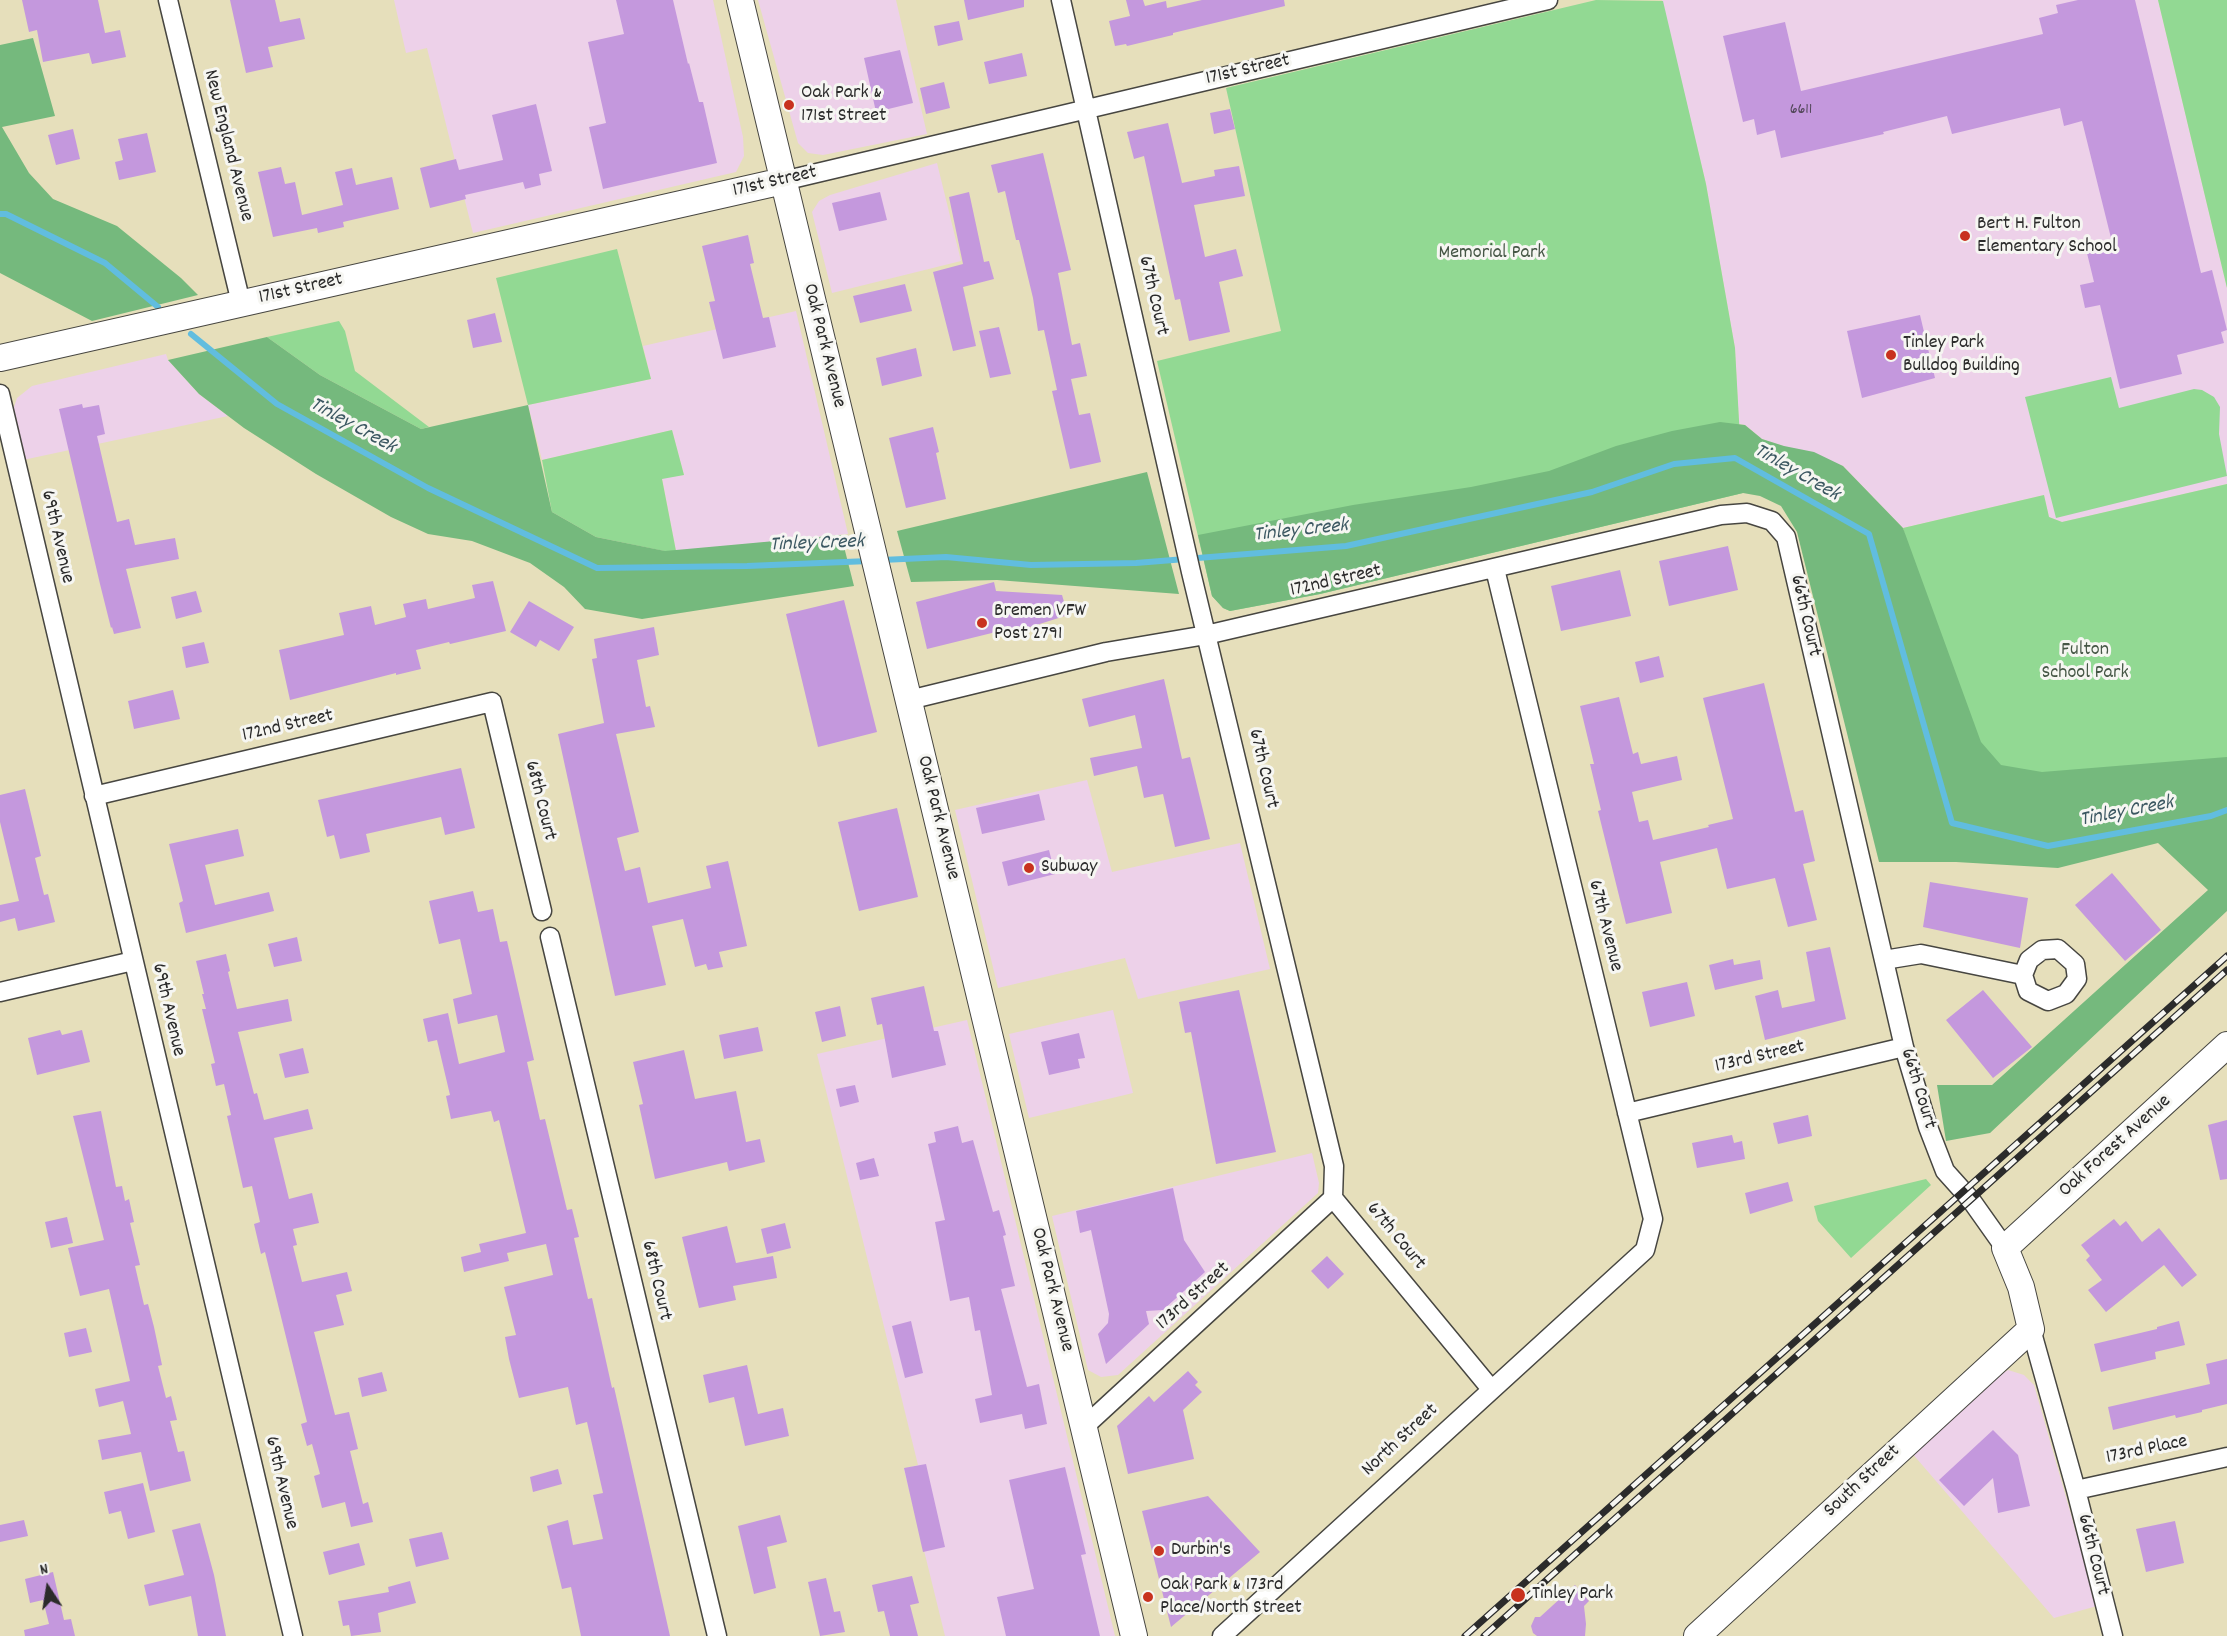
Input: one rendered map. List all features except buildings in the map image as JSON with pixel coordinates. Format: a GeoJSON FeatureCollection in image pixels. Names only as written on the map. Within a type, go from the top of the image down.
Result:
{"type":"FeatureCollection","features":[{"type":"Feature","properties":{"kind":"street","name":"New England Avenue"},"geometry":{"type":"LineString","coordinates":[[168,0],[242,303]]}},
{"type":"Feature","properties":{"kind":"street","name":"Oak Park Avenue"},"geometry":{"type":"LineString","coordinates":[[740,0],[1134,1636]]}},
{"type":"Feature","properties":{"kind":"street","name":"67th Court"},"geometry":{"type":"LineString","coordinates":[[1061,0],[1191,572],[1334,1166],[1333,1198],[1491,1389]]}},
{"type":"Feature","properties":{"kind":"street","name":"171st Street"},"geometry":{"type":"LineString","coordinates":[[0,358],[783,181],[1548,0]]}},
{"type":"Feature","properties":{"kind":"street","name":"69th Avenue"},"geometry":{"type":"LineString","coordinates":[[0,394],[293,1636]]}},
{"type":"Feature","properties":{"kind":"street","name":"172nd Street"},"geometry":{"type":"LineString","coordinates":[[909,700],[1106,651],[1206,635],[1721,515],[1747,513],[1772,521]]}},
{"type":"Feature","properties":{"kind":"street","name":"66th Court"},"geometry":{"type":"LineString","coordinates":[[1772,521],[1786,537],[1904,1047],[1928,1127],[1945,1171],[1971,1200],[2005,1248],[2021,1287],[2113,1636]]}},
{"type":"Feature","properties":{"kind":"street","name":"67th Avenue"},"geometry":{"type":"LineString","coordinates":[[1494,568],[1653,1219],[1645,1250],[1612,1281]]}},
{"type":"Feature","properties":{"kind":"street","name":"172nd Street"},"geometry":{"type":"LineString","coordinates":[[94,796],[492,702]]}},
{"type":"Feature","properties":{"kind":"street","name":"68th Court"},"geometry":{"type":"LineString","coordinates":[[492,702],[542,912]]}},
{"type":"Feature","properties":{"kind":"street","name":"68th Court"},"geometry":{"type":"LineString","coordinates":[[550,937],[717,1636]]}},
{"type":"Feature","properties":{"kind":"street"},"geometry":{"type":"LineString","coordinates":[[1884,960],[1921,954],[2023,975]]}},
{"type":"Feature","properties":{"kind":"street"},"geometry":{"type":"LineString","coordinates":[[0,992],[133,961]]}},
{"type":"Feature","properties":{"kind":"street","name":"Oak Forest Avenue"},"geometry":{"type":"LineString","coordinates":[[2005,1248],[2227,1045]]}},
{"type":"Feature","properties":{"kind":"street","name":"173rd Street"},"geometry":{"type":"LineString","coordinates":[[1627,1113],[1904,1047]]}},
{"type":"Feature","properties":{"kind":"street","name":"173rd Street"},"geometry":{"type":"LineString","coordinates":[[1084,1427],[1333,1198]]}},
{"type":"Feature","properties":{"kind":"street","name":"North Street"},"geometry":{"type":"LineString","coordinates":[[1222,1636],[1612,1281]]}},
{"type":"Feature","properties":{"kind":"street","name":"South Street"},"geometry":{"type":"LineString","coordinates":[[1697,1636],[2031,1329]]}},
{"type":"Feature","properties":{"kind":"street","name":"173rd Place"},"geometry":{"type":"LineString","coordinates":[[2076,1490],[2227,1457]]}},
{"type":"Feature","properties":{"kind":"shaded area"},"geometry":{"type":"Polygon","coordinates":[[[394,0],[713,0],[743,137],[744,156],[736,172],[473,233],[427,48],[406,53],[394,0]]]}},
{"type":"Feature","properties":{"kind":"shaded area"},"geometry":{"type":"Polygon","coordinates":[[[758,0],[896,0],[927,134],[823,155],[808,153],[798,143],[758,0]]]}},
{"type":"Feature","properties":{"kind":"shaded area","name":"Bert H. Fulton Elementary School"},"geometry":{"type":"Polygon","coordinates":[[[1662,0],[2158,0],[2227,288],[2227,484],[2062,522],[2049,517],[2044,495],[1903,528],[1843,466],[1762,439],[1745,425],[1739,424],[1735,348],[1706,184],[1662,0]]]}},
{"type":"Feature","properties":{"kind":"shaded area"},"geometry":{"type":"Polygon","coordinates":[[[937,163],[961,261],[832,293],[812,212],[819,201],[830,195],[937,163]]]}},
{"type":"Feature","properties":{"kind":"shaded area"},"geometry":{"type":"Polygon","coordinates":[[[796,311],[848,534],[676,551],[662,478],[684,475],[672,430],[542,460],[528,405],[651,379],[643,346],[796,311]]]}},
{"type":"Feature","properties":{"kind":"shaded area"},"geometry":{"type":"Polygon","coordinates":[[[166,354],[168,360],[199,394],[228,416],[23,460],[11,416],[17,398],[32,386],[166,354]]]}},
{"type":"Feature","properties":{"kind":"shaded area"},"geometry":{"type":"Polygon","coordinates":[[[1087,780],[1112,872],[1240,843],[1270,969],[1138,999],[1125,958],[998,988],[955,810],[1087,780]]]}},
{"type":"Feature","properties":{"kind":"shaded area"},"geometry":{"type":"Polygon","coordinates":[[[1113,1010],[1133,1093],[1029,1118],[1009,1034],[1113,1010]]]}},
{"type":"Feature","properties":{"kind":"shaded area"},"geometry":{"type":"Polygon","coordinates":[[[967,1020],[1115,1636],[945,1636],[904,1469],[918,1465],[817,1054],[967,1020]]]}},
{"type":"Feature","properties":{"kind":"shaded area"},"geometry":{"type":"Polygon","coordinates":[[[1312,1153],[1319,1183],[1318,1193],[1118,1375],[1101,1377],[1088,1370],[1052,1216],[1312,1153]]]}},
{"type":"Feature","properties":{"kind":"shaded area"},"geometry":{"type":"Polygon","coordinates":[[[2008,1370],[2024,1375],[2034,1385],[2097,1606],[2054,1618],[1911,1452],[1986,1384],[2008,1370]]]}},
{"type":"Feature","properties":{"kind":"green space","name":"Memorial Park"},"geometry":{"type":"Polygon","coordinates":[[[1596,0],[1663,1],[1706,184],[1735,348],[1743,493],[1320,594],[1230,611],[1223,608],[1212,596],[1157,361],[1281,331],[1226,88],[1596,0]]]}},
{"type":"Feature","properties":{"kind":"green space"},"geometry":{"type":"Polygon","coordinates":[[[2158,0],[2227,0],[2227,288],[2158,0]]]}},
{"type":"Feature","properties":{"kind":"green space"},"geometry":{"type":"Polygon","coordinates":[[[33,38],[55,116],[2,127],[29,173],[53,199],[117,226],[181,278],[198,295],[92,321],[0,273],[0,45],[33,38]]]}},
{"type":"Feature","properties":{"kind":"green space"},"geometry":{"type":"Polygon","coordinates":[[[617,249],[651,379],[528,405],[496,278],[617,249]]]}},
{"type":"Feature","properties":{"kind":"green space"},"geometry":{"type":"Polygon","coordinates":[[[339,321],[345,331],[355,371],[429,427],[421,429],[320,375],[267,337],[339,321]]]}},
{"type":"Feature","properties":{"kind":"green space"},"geometry":{"type":"Polygon","coordinates":[[[267,337],[320,375],[421,429],[528,405],[552,512],[596,537],[665,551],[841,535],[854,586],[642,619],[585,609],[564,587],[530,563],[472,541],[428,534],[391,517],[316,474],[244,428],[199,394],[168,360],[267,337]]]}},
{"type":"Feature","properties":{"kind":"green space"},"geometry":{"type":"Polygon","coordinates":[[[2111,377],[2119,408],[2194,389],[2202,390],[2214,397],[2220,407],[2219,434],[2227,476],[2056,518],[2025,397],[2111,377]]]}},
{"type":"Feature","properties":{"kind":"green space"},"geometry":{"type":"Polygon","coordinates":[[[1720,422],[1745,425],[1762,439],[1814,452],[1843,466],[1903,528],[1981,742],[2001,765],[2042,772],[2227,757],[2227,911],[1990,1133],[1946,1141],[1937,1085],[1992,1085],[2208,890],[2158,843],[2058,868],[1956,862],[1879,862],[1797,532],[1781,506],[1760,496],[1743,493],[1320,594],[1230,611],[1223,608],[1212,596],[1198,535],[1549,471],[1616,446],[1672,431],[1720,422]]]}},
{"type":"Feature","properties":{"kind":"green space"},"geometry":{"type":"Polygon","coordinates":[[[672,430],[684,475],[662,479],[676,551],[664,551],[596,537],[552,512],[542,460],[672,430]]]}},
{"type":"Feature","properties":{"kind":"green space"},"geometry":{"type":"Polygon","coordinates":[[[1147,472],[1179,594],[997,580],[911,582],[897,531],[1147,472]]]}},
{"type":"Feature","properties":{"kind":"green space","name":"Fulton School Park"},"geometry":{"type":"Polygon","coordinates":[[[2227,484],[2227,774],[1984,834],[1903,528],[2044,495],[2049,517],[2062,522],[2227,484]]]}},
{"type":"Feature","properties":{"kind":"green space"},"geometry":{"type":"Polygon","coordinates":[[[1926,1179],[1931,1185],[1851,1258],[1818,1221],[1814,1206],[1926,1179]]]}},
{"type":"Feature","properties":{"kind":"waterway","name":"Tinley Creek"},"geometry":{"type":"LineString","coordinates":[[0,214],[6,214],[105,263],[158,307]]}},
{"type":"Feature","properties":{"kind":"waterway","name":"Tinley Creek"},"geometry":{"type":"LineString","coordinates":[[191,334],[277,404],[428,488],[597,568],[747,566],[869,561]]}},
{"type":"Feature","properties":{"kind":"waterway","name":"Tinley Creek"},"geometry":{"type":"LineString","coordinates":[[882,560],[946,557],[1031,565],[1136,563],[1346,546],[1592,492],[1674,464],[1735,458],[1869,534],[1952,823],[2048,846],[2211,816],[2227,810]]}},
{"type":"Feature","properties":{"kind":"railway"},"geometry":{"type":"LineString","coordinates":[[1465,1636],[2227,956]]}},
{"type":"Feature","properties":{"kind":"railway"},"geometry":{"type":"LineString","coordinates":[[1484,1636],[2227,970]]}},
{"type":"Feature","properties":{"kind":"place","name":"Oak Park & 171st Street"},"geometry":{"type":"Point","coordinates":[789,105]}},
{"type":"Feature","properties":{"kind":"place","name":"Bert H. Fulton Elementary School"},"geometry":{"type":"Point","coordinates":[1965,236]}},
{"type":"Feature","properties":{"kind":"place","name":"Tinley Park Bulldog Building"},"geometry":{"type":"Point","coordinates":[1891,355]}},
{"type":"Feature","properties":{"kind":"place","name":"Bremen VFW Post 2791"},"geometry":{"type":"Point","coordinates":[982,623]}},
{"type":"Feature","properties":{"kind":"place","name":"Subway"},"geometry":{"type":"Point","coordinates":[1029,868]}},
{"type":"Feature","properties":{"kind":"place","name":"Durbin's"},"geometry":{"type":"Point","coordinates":[1159,1551]}},
{"type":"Feature","properties":{"kind":"place","name":"Tinley Park"},"geometry":{"type":"Point","coordinates":[1518,1595]}},
{"type":"Feature","properties":{"kind":"place","name":"Oak Park & 173rd Place/North Street"},"geometry":{"type":"Point","coordinates":[1148,1597]}}]}
